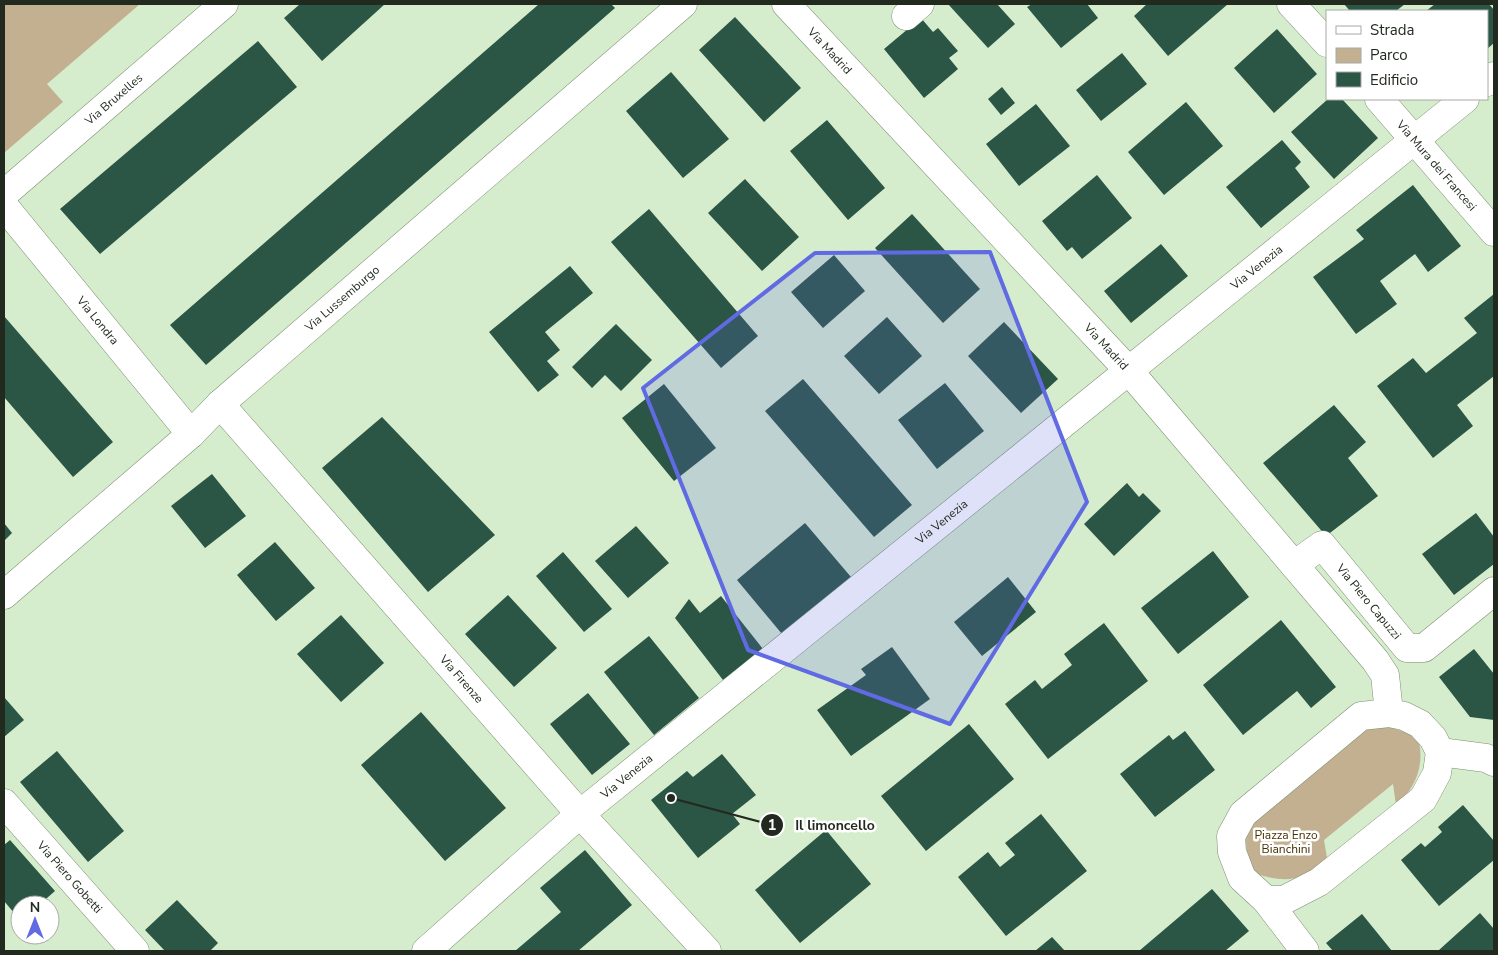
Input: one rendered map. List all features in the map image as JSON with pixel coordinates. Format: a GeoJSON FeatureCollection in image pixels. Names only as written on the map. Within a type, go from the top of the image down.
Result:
{"type":"FeatureCollection","features":[{"type":"Feature","properties":{"kind":"street","name":"Via Bruxelles"},"geometry":{"type":"LineString","coordinates":[[4,194],[224,4]]}},
{"type":"Feature","properties":{"kind":"street","name":"Via Madrid"},"geometry":{"type":"LineString","coordinates":[[786,4],[1128,371],[1375,660],[1384,674],[1389,713]]}},
{"type":"Feature","properties":{"kind":"street"},"geometry":{"type":"LineString","coordinates":[[1291,4],[1326,41]]}},
{"type":"Feature","properties":{"kind":"street","name":"Via Lussemburgo"},"geometry":{"type":"LineString","coordinates":[[4,595],[191,434],[220,404],[678,5]]}},
{"type":"Feature","properties":{"kind":"street","name":"Via Mura dei Francesi"},"geometry":{"type":"LineString","coordinates":[[1380,100],[1415,138],[1494,232]]}},
{"type":"Feature","properties":{"kind":"street","name":"Via Venezia"},"geometry":{"type":"LineString","coordinates":[[426,951],[580,814],[1464,100]]}},
{"type":"Feature","properties":{"kind":"street","name":"Via Londra"},"geometry":{"type":"LineString","coordinates":[[4,206],[191,434]]}},
{"type":"Feature","properties":{"kind":"street","name":"Via Firenze"},"geometry":{"type":"LineString","coordinates":[[220,404],[580,814],[707,951]]}},
{"type":"Feature","properties":{"kind":"street","name":"Via Piero Capuzzi"},"geometry":{"type":"LineString","coordinates":[[1294,565],[1322,545],[1407,648],[1424,648],[1494,591]]}},
{"type":"Feature","properties":{"kind":"street"},"geometry":{"type":"LineString","coordinates":[[1266,900],[1284,900],[1320,882],[1424,799],[1437,773],[1440,752],[1433,738],[1420,724],[1404,716],[1389,713],[1361,716],[1243,814],[1231,836],[1232,852],[1242,878],[1266,900],[1305,951]]}},
{"type":"Feature","properties":{"kind":"street"},"geometry":{"type":"LineString","coordinates":[[1440,752],[1486,758],[1494,762]]}},
{"type":"Feature","properties":{"kind":"street","name":"Via Piero Gobetti"},"geometry":{"type":"LineString","coordinates":[[4,803],[136,951]]}},
{"type":"Feature","properties":{"kind":"highlighted area"},"geometry":{"type":"Polygon","coordinates":[[[990,252],[1087,502],[950,724],[748,650],[643,388],[815,253],[990,252]]]}},
{"type":"Feature","properties":{"kind":"green space"},"geometry":{"type":"Polygon","coordinates":[[[4,4],[140,4],[47,84],[63,102],[4,153],[4,4]]]}},
{"type":"Feature","properties":{"kind":"green space","name":"Piazza Enzo Bianchini"},"geometry":{"type":"Polygon","coordinates":[[[1377,726],[1390,727],[1418,737],[1420,766],[1409,791],[1396,805],[1393,784],[1324,840],[1328,864],[1308,874],[1292,879],[1275,878],[1254,873],[1247,849],[1246,837],[1249,823],[1366,729],[1377,726]]]}},
{"type":"Feature","properties":{"kind":"building"},"geometry":{"type":"Polygon","coordinates":[[[300,4],[385,4],[322,61],[284,18],[300,4]]]}},
{"type":"Feature","properties":{"kind":"building"},"geometry":{"type":"Polygon","coordinates":[[[539,4],[611,4],[615,8],[206,365],[170,325],[539,4]]]}},
{"type":"Feature","properties":{"kind":"building"},"geometry":{"type":"Polygon","coordinates":[[[948,4],[997,4],[1015,24],[988,48],[948,4]]]}},
{"type":"Feature","properties":{"kind":"building"},"geometry":{"type":"Polygon","coordinates":[[[1032,4],[1087,4],[1098,18],[1061,48],[1027,7],[1032,4]]]}},
{"type":"Feature","properties":{"kind":"building"},"geometry":{"type":"Polygon","coordinates":[[[1147,4],[1228,4],[1168,56],[1134,16],[1147,4]]]}},
{"type":"Feature","properties":{"kind":"building"},"geometry":{"type":"Polygon","coordinates":[[[1344,4],[1405,4],[1397,10],[1349,10],[1344,4]]]}},
{"type":"Feature","properties":{"kind":"building"},"geometry":{"type":"Polygon","coordinates":[[[1435,4],[1489,4],[1494,10],[1494,43],[1488,48],[1488,10],[1427,10],[1435,4]]]}},
{"type":"Feature","properties":{"kind":"building"},"geometry":{"type":"Polygon","coordinates":[[[735,17],[801,88],[764,122],[699,50],[735,17]]]}},
{"type":"Feature","properties":{"kind":"building"},"geometry":{"type":"Polygon","coordinates":[[[921,18],[933,32],[938,28],[958,51],[949,58],[958,69],[924,98],[884,49],[921,18]]]}},
{"type":"Feature","properties":{"kind":"building"},"geometry":{"type":"Polygon","coordinates":[[[1277,29],[1317,74],[1274,113],[1234,68],[1277,29]]]}},
{"type":"Feature","properties":{"kind":"building"},"geometry":{"type":"Polygon","coordinates":[[[258,41],[297,87],[100,254],[60,209],[258,41]]]}},
{"type":"Feature","properties":{"kind":"building"},"geometry":{"type":"Polygon","coordinates":[[[1122,53],[1147,84],[1101,121],[1076,90],[1122,53]]]}},
{"type":"Feature","properties":{"kind":"building"},"geometry":{"type":"Polygon","coordinates":[[[671,72],[729,139],[683,178],[626,111],[671,72]]]}},
{"type":"Feature","properties":{"kind":"building"},"geometry":{"type":"Polygon","coordinates":[[[1002,87],[1015,103],[1001,115],[988,99],[1002,87]]]}},
{"type":"Feature","properties":{"kind":"building"},"geometry":{"type":"Polygon","coordinates":[[[1327,100],[1343,100],[1378,138],[1334,179],[1291,132],[1327,100]]]}},
{"type":"Feature","properties":{"kind":"building"},"geometry":{"type":"Polygon","coordinates":[[[1186,102],[1223,146],[1164,195],[1128,152],[1186,102]]]}},
{"type":"Feature","properties":{"kind":"building"},"geometry":{"type":"Polygon","coordinates":[[[1036,104],[1070,146],[1019,186],[986,144],[1036,104]]]}},
{"type":"Feature","properties":{"kind":"building"},"geometry":{"type":"Polygon","coordinates":[[[827,120],[885,188],[848,220],[790,151],[827,120]]]}},
{"type":"Feature","properties":{"kind":"building"},"geometry":{"type":"Polygon","coordinates":[[[1282,140],[1301,162],[1295,168],[1310,187],[1261,228],[1226,187],[1282,140]]]}},
{"type":"Feature","properties":{"kind":"building"},"geometry":{"type":"Polygon","coordinates":[[[1097,175],[1132,218],[1082,259],[1072,247],[1067,251],[1042,221],[1097,175]]]}},
{"type":"Feature","properties":{"kind":"building"},"geometry":{"type":"Polygon","coordinates":[[[745,179],[799,237],[762,271],[708,213],[745,179]]]}},
{"type":"Feature","properties":{"kind":"building"},"geometry":{"type":"Polygon","coordinates":[[[1413,185],[1461,246],[1428,272],[1415,254],[1380,281],[1397,304],[1356,334],[1313,277],[1364,239],[1356,230],[1413,185]]]}},
{"type":"Feature","properties":{"kind":"building"},"geometry":{"type":"Polygon","coordinates":[[[649,209],[758,336],[721,368],[611,242],[649,209]]]}},
{"type":"Feature","properties":{"kind":"building"},"geometry":{"type":"Polygon","coordinates":[[[912,214],[980,289],[943,323],[875,248],[912,214]]]}},
{"type":"Feature","properties":{"kind":"building"},"geometry":{"type":"Polygon","coordinates":[[[1161,244],[1188,276],[1131,323],[1104,291],[1161,244]]]}},
{"type":"Feature","properties":{"kind":"building"},"geometry":{"type":"Polygon","coordinates":[[[834,255],[865,291],[823,328],[791,292],[834,255]]]}},
{"type":"Feature","properties":{"kind":"building"},"geometry":{"type":"Polygon","coordinates":[[[570,266],[593,293],[545,332],[560,350],[547,361],[559,375],[538,392],[489,332],[570,266]]]}},
{"type":"Feature","properties":{"kind":"building"},"geometry":{"type":"Polygon","coordinates":[[[1494,294],[1494,376],[1457,405],[1473,426],[1433,458],[1377,386],[1413,358],[1426,373],[1477,333],[1464,318],[1494,294]]]}},
{"type":"Feature","properties":{"kind":"building"},"geometry":{"type":"Polygon","coordinates":[[[4,316],[113,442],[73,477],[4,397],[4,316]]]}},
{"type":"Feature","properties":{"kind":"building"},"geometry":{"type":"Polygon","coordinates":[[[887,317],[922,356],[879,394],[844,356],[887,317]]]}},
{"type":"Feature","properties":{"kind":"building"},"geometry":{"type":"Polygon","coordinates":[[[1004,322],[1058,379],[1021,413],[968,356],[1004,322]]]}},
{"type":"Feature","properties":{"kind":"building"},"geometry":{"type":"Polygon","coordinates":[[[616,324],[652,360],[621,391],[605,375],[592,388],[572,367],[616,324]]]}},
{"type":"Feature","properties":{"kind":"building"},"geometry":{"type":"Polygon","coordinates":[[[803,379],[912,505],[874,537],[765,411],[803,379]]]}},
{"type":"Feature","properties":{"kind":"building"},"geometry":{"type":"Polygon","coordinates":[[[945,383],[984,431],[937,469],[898,420],[945,383]]]}},
{"type":"Feature","properties":{"kind":"building"},"geometry":{"type":"Polygon","coordinates":[[[664,384],[716,448],[674,481],[622,418],[664,384]]]}},
{"type":"Feature","properties":{"kind":"building"},"geometry":{"type":"Polygon","coordinates":[[[1334,405],[1366,442],[1348,458],[1378,496],[1326,536],[1263,463],[1334,405]]]}},
{"type":"Feature","properties":{"kind":"building"},"geometry":{"type":"Polygon","coordinates":[[[382,417],[495,535],[428,592],[322,468],[382,417]]]}},
{"type":"Feature","properties":{"kind":"building"},"geometry":{"type":"Polygon","coordinates":[[[212,474],[246,516],[205,548],[171,506],[212,474]]]}},
{"type":"Feature","properties":{"kind":"building"},"geometry":{"type":"Polygon","coordinates":[[[1127,483],[1139,497],[1143,493],[1161,511],[1114,556],[1084,524],[1127,483]]]}},
{"type":"Feature","properties":{"kind":"building"},"geometry":{"type":"Polygon","coordinates":[[[1476,513],[1494,537],[1494,564],[1454,595],[1422,554],[1476,513]]]}},
{"type":"Feature","properties":{"kind":"building"},"geometry":{"type":"Polygon","coordinates":[[[4,523],[12,533],[4,541],[4,523]]]}},
{"type":"Feature","properties":{"kind":"building"},"geometry":{"type":"Polygon","coordinates":[[[805,523],[851,577],[782,634],[737,580],[805,523]]]}},
{"type":"Feature","properties":{"kind":"building"},"geometry":{"type":"Polygon","coordinates":[[[636,526],[669,563],[628,598],[595,561],[636,526]]]}},
{"type":"Feature","properties":{"kind":"building"},"geometry":{"type":"Polygon","coordinates":[[[275,542],[315,588],[276,621],[237,575],[275,542]]]}},
{"type":"Feature","properties":{"kind":"building"},"geometry":{"type":"Polygon","coordinates":[[[1213,551],[1249,597],[1178,654],[1141,608],[1213,551]]]}},
{"type":"Feature","properties":{"kind":"building"},"geometry":{"type":"Polygon","coordinates":[[[563,552],[612,609],[584,632],[536,576],[563,552]]]}},
{"type":"Feature","properties":{"kind":"building"},"geometry":{"type":"Polygon","coordinates":[[[1008,577],[1036,612],[982,656],[954,622],[1008,577]]]}},
{"type":"Feature","properties":{"kind":"building"},"geometry":{"type":"Polygon","coordinates":[[[508,595],[557,648],[514,687],[465,634],[508,595]]]}},
{"type":"Feature","properties":{"kind":"building"},"geometry":{"type":"Polygon","coordinates":[[[721,596],[763,649],[723,680],[675,618],[689,599],[700,613],[721,596]]]}},
{"type":"Feature","properties":{"kind":"building"},"geometry":{"type":"Polygon","coordinates":[[[341,615],[384,663],[341,702],[297,654],[341,615]]]}},
{"type":"Feature","properties":{"kind":"building"},"geometry":{"type":"Polygon","coordinates":[[[1281,620],[1336,687],[1311,708],[1297,691],[1243,735],[1203,685],[1281,620]]]}},
{"type":"Feature","properties":{"kind":"building"},"geometry":{"type":"Polygon","coordinates":[[[1104,623],[1148,681],[1048,759],[1005,704],[1035,680],[1042,689],[1072,665],[1064,654],[1104,623]]]}},
{"type":"Feature","properties":{"kind":"building"},"geometry":{"type":"Polygon","coordinates":[[[649,636],[699,698],[654,735],[604,672],[649,636]]]}},
{"type":"Feature","properties":{"kind":"building"},"geometry":{"type":"Polygon","coordinates":[[[892,647],[930,699],[851,756],[817,710],[866,675],[861,669],[892,647]]]}},
{"type":"Feature","properties":{"kind":"building"},"geometry":{"type":"Polygon","coordinates":[[[1474,649],[1494,674],[1494,720],[1470,717],[1439,677],[1474,649]]]}},
{"type":"Feature","properties":{"kind":"building"},"geometry":{"type":"Polygon","coordinates":[[[588,693],[630,744],[592,775],[550,724],[588,693]]]}},
{"type":"Feature","properties":{"kind":"building"},"geometry":{"type":"Polygon","coordinates":[[[4,697],[24,720],[4,737],[4,697]]]}},
{"type":"Feature","properties":{"kind":"building"},"geometry":{"type":"Polygon","coordinates":[[[421,712],[506,808],[445,861],[361,765],[421,712]]]}},
{"type":"Feature","properties":{"kind":"building"},"geometry":{"type":"Polygon","coordinates":[[[969,724],[1014,779],[926,851],[881,796],[969,724]]]}},
{"type":"Feature","properties":{"kind":"building"},"geometry":{"type":"Polygon","coordinates":[[[1185,731],[1215,770],[1155,817],[1120,774],[1169,735],[1173,740],[1185,731]]]}},
{"type":"Feature","properties":{"kind":"building"},"geometry":{"type":"Polygon","coordinates":[[[57,751],[124,831],[88,862],[20,782],[57,751]]]}},
{"type":"Feature","properties":{"kind":"building"},"geometry":{"type":"Polygon","coordinates":[[[722,754],[756,795],[732,814],[740,824],[698,858],[651,800],[687,771],[693,777],[722,754]]]}},
{"type":"Feature","properties":{"kind":"building"},"geometry":{"type":"Polygon","coordinates":[[[1463,805],[1494,841],[1494,860],[1439,906],[1401,860],[1421,843],[1425,847],[1442,832],[1438,827],[1463,805]]]}},
{"type":"Feature","properties":{"kind":"building"},"geometry":{"type":"Polygon","coordinates":[[[1041,814],[1087,871],[1006,936],[958,877],[988,852],[1000,867],[1015,855],[1005,843],[1041,814]]]}},
{"type":"Feature","properties":{"kind":"building"},"geometry":{"type":"Polygon","coordinates":[[[826,830],[871,884],[800,943],[755,890],[826,830]]]}},
{"type":"Feature","properties":{"kind":"building"},"geometry":{"type":"Polygon","coordinates":[[[10,840],[55,891],[50,895],[10,895],[10,908],[4,901],[4,845],[10,840]]]}},
{"type":"Feature","properties":{"kind":"building"},"geometry":{"type":"Polygon","coordinates":[[[585,850],[632,905],[578,951],[515,951],[561,912],[540,888],[585,850]]]}},
{"type":"Feature","properties":{"kind":"building"},"geometry":{"type":"Polygon","coordinates":[[[1212,889],[1249,931],[1225,951],[1139,951],[1212,889]]]}},
{"type":"Feature","properties":{"kind":"building"},"geometry":{"type":"Polygon","coordinates":[[[177,900],[218,943],[210,951],[165,951],[145,930],[177,900]]]}},
{"type":"Feature","properties":{"kind":"building"},"geometry":{"type":"Polygon","coordinates":[[[1480,913],[1494,929],[1494,951],[1439,950],[1480,913]]]}},
{"type":"Feature","properties":{"kind":"building"},"geometry":{"type":"Polygon","coordinates":[[[1362,914],[1392,951],[1333,951],[1326,943],[1362,914]]]}},
{"type":"Feature","properties":{"kind":"building"},"geometry":{"type":"Polygon","coordinates":[[[1052,937],[1065,951],[1035,951],[1052,937]]]}},
{"type":"Feature","properties":{"kind":"place","name":"Il limoncello"},"geometry":{"type":"Point","coordinates":[671,798]}}]}
